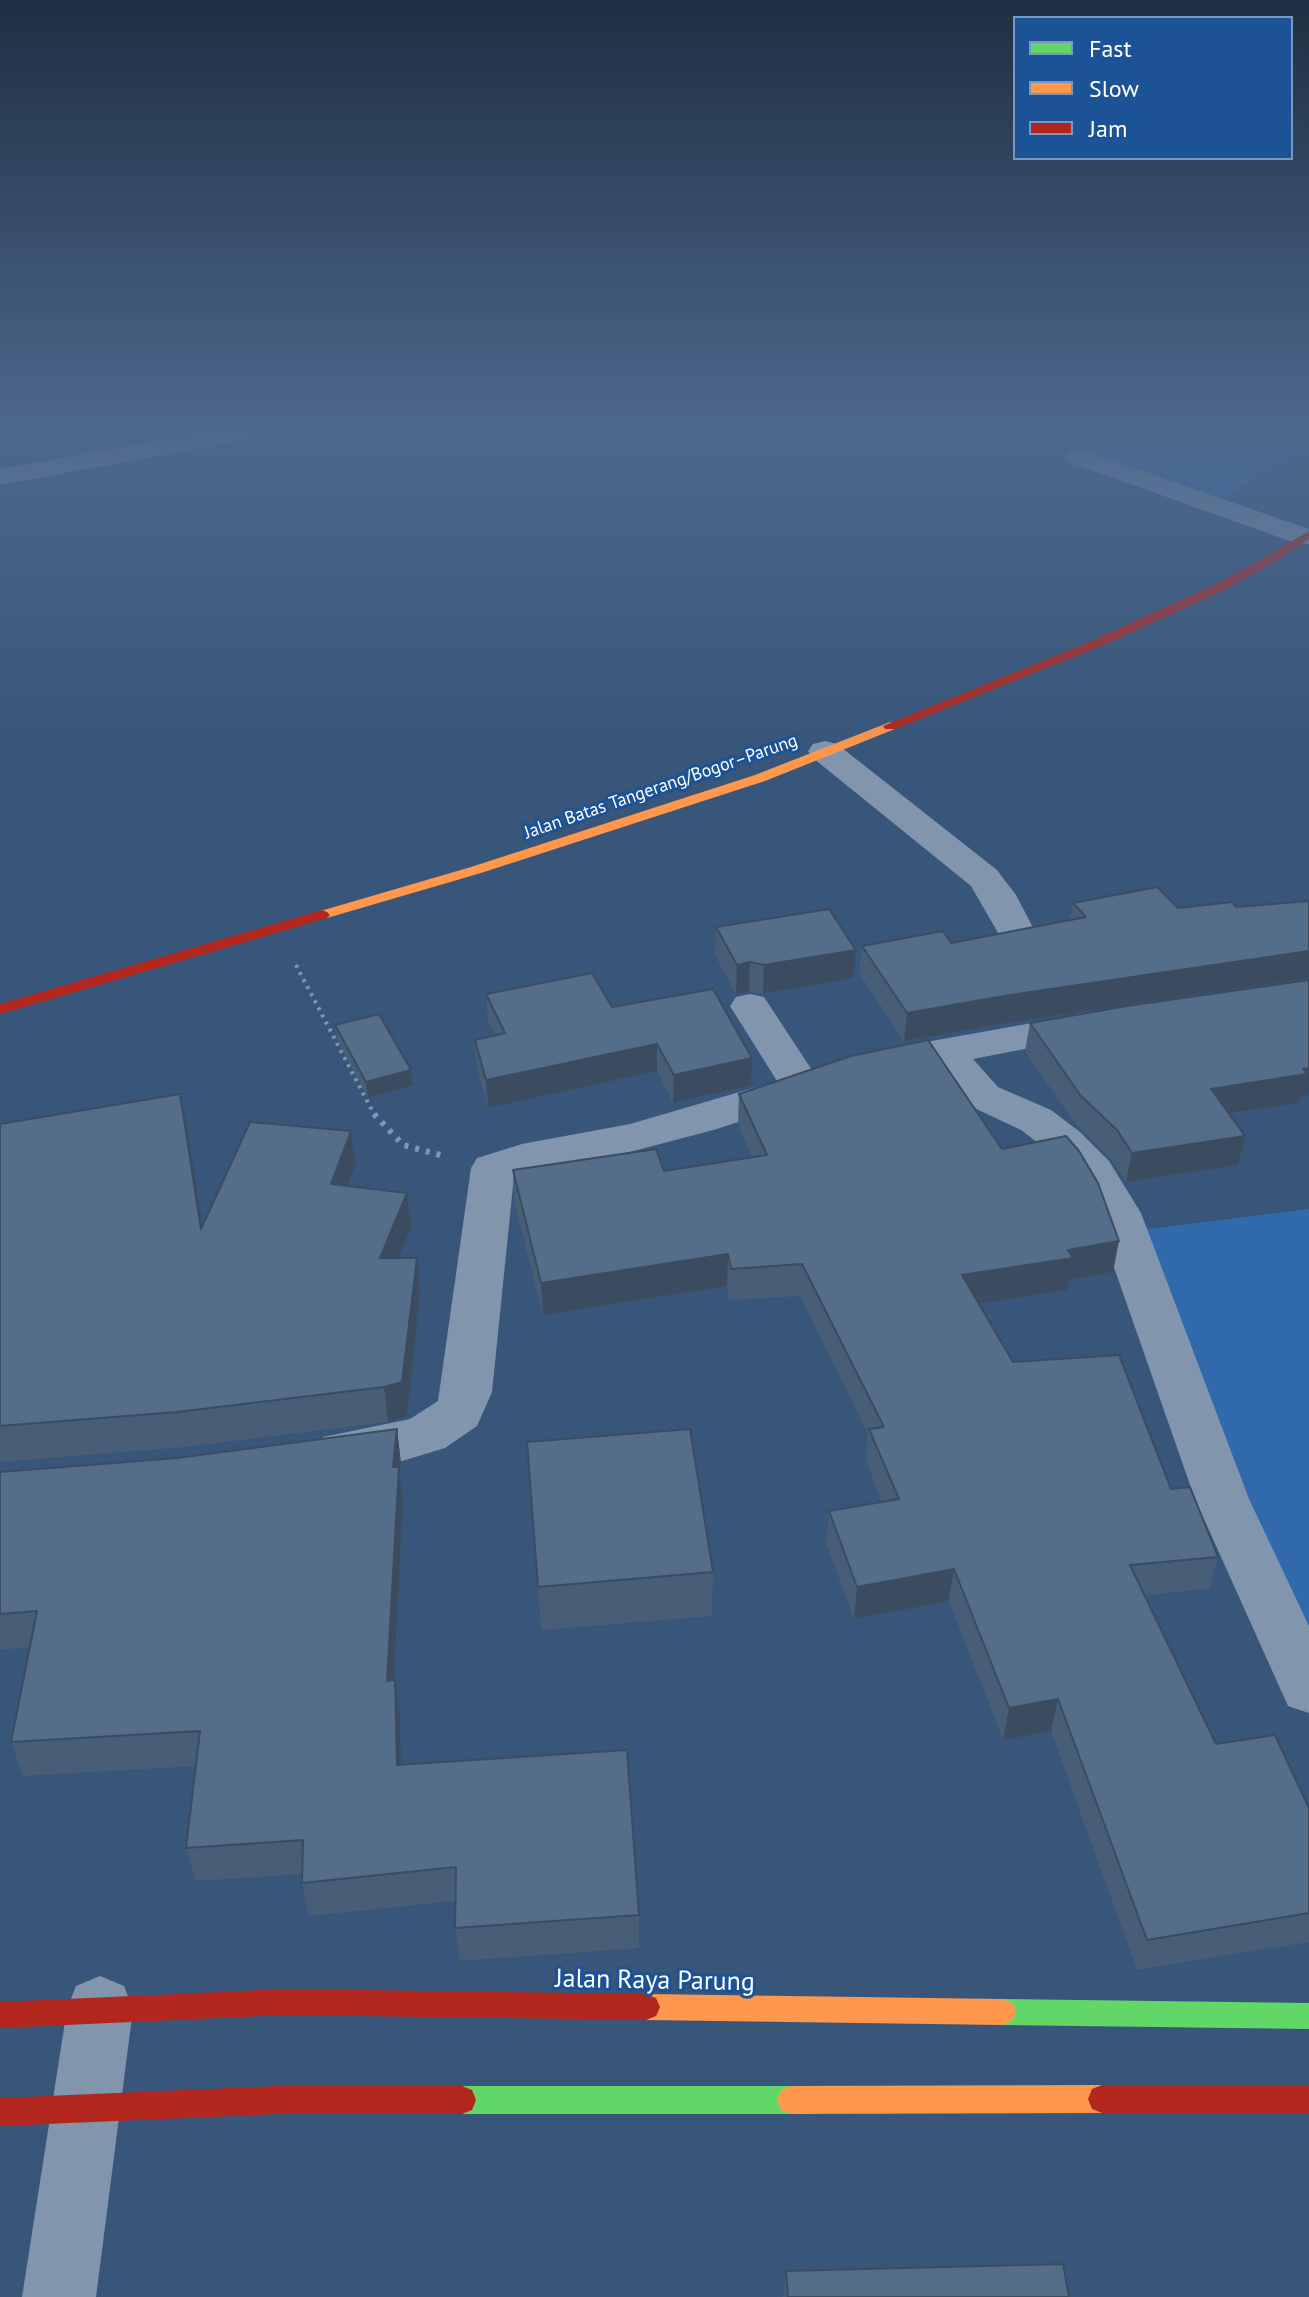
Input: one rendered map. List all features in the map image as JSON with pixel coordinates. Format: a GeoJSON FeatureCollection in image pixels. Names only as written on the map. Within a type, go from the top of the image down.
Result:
{"type":"FeatureCollection","features":[{"type":"Feature","properties":{"kind":"main road","name":"Jalan Batas Tangerang/Bogor–Parung"},"geometry":{"type":"LineString","coordinates":[[0,1009],[606,830],[760,778],[1102,641],[1226,584],[1302,539]]}},
{"type":"Feature","properties":{"kind":"main road","name":"Jalan Raya Parung"},"geometry":{"type":"LineString","coordinates":[[0,2015],[286,2002],[1309,2016]]}},
{"type":"Feature","properties":{"kind":"main road"},"geometry":{"type":"LineString","coordinates":[[0,2112],[85,2111],[279,2100],[1309,2099]]}},
{"type":"Feature","properties":{"kind":"street"},"geometry":{"type":"LineString","coordinates":[[825,751],[984,878],[997,895],[1019,937]]}},
{"type":"Feature","properties":{"kind":"street"},"geometry":{"type":"LineString","coordinates":[[750,1006],[802,1087]]}},
{"type":"Feature","properties":{"kind":"street"},"geometry":{"type":"LineString","coordinates":[[295,1456],[389,1445],[427,1434],[459,1413],[467,1392],[493,1168],[522,1158],[630,1138],[687,1123],[833,1075],[892,1060],[1121,1019]]}},
{"type":"Feature","properties":{"kind":"street"},"geometry":{"type":"LineString","coordinates":[[944,1051],[983,1096],[1036,1120],[1065,1142],[1093,1171],[1118,1213],[1222,1499],[1309,1688]]}},
{"type":"Feature","properties":{"kind":"street"},"geometry":{"type":"LineString","coordinates":[[59,2297],[100,2009]]}},
{"type":"Feature","properties":{"kind":"path"},"geometry":{"type":"LineString","coordinates":[[285,925],[300,977],[376,1117],[388,1132],[403,1145],[493,1168]]}},
{"type":"Feature","properties":{"kind":"shaded area"},"geometry":{"type":"Polygon","coordinates":[[[1309,1209],[1309,1652],[1133,1231],[1309,1209]]]}},
{"type":"Feature","properties":{"kind":"building"},"geometry":{"type":"Polygon","coordinates":[[[1157,887],[1178,908],[1232,902],[1236,907],[1309,901],[1309,951],[907,1013],[862,946],[943,931],[951,943],[1086,917],[1073,903],[1157,887]]]}},
{"type":"Feature","properties":{"kind":"building"},"geometry":{"type":"Polygon","coordinates":[[[829,909],[856,950],[764,965],[750,962],[737,965],[716,927],[829,909]]]}},
{"type":"Feature","properties":{"kind":"building"},"geometry":{"type":"Polygon","coordinates":[[[592,973],[612,1007],[713,989],[752,1058],[674,1075],[657,1044],[486,1080],[475,1040],[505,1033],[486,994],[592,973]]]}},
{"type":"Feature","properties":{"kind":"building"},"geometry":{"type":"Polygon","coordinates":[[[1309,980],[1309,1068],[1303,1069],[1307,1074],[1211,1089],[1245,1136],[1132,1153],[1117,1130],[1081,1096],[1030,1023],[1127,1006],[1309,980]]]}},
{"type":"Feature","properties":{"kind":"building"},"geometry":{"type":"Polygon","coordinates":[[[379,1014],[411,1070],[366,1082],[335,1025],[379,1014]]]}},
{"type":"Feature","properties":{"kind":"building"},"geometry":{"type":"Polygon","coordinates":[[[928,1040],[1002,1149],[1066,1136],[1098,1183],[1119,1241],[1068,1250],[1073,1258],[962,1275],[1013,1362],[1119,1355],[1171,1489],[1190,1487],[1218,1557],[1130,1565],[1216,1744],[1275,1735],[1309,1808],[1309,1913],[1147,1940],[1058,1699],[1009,1708],[954,1569],[857,1587],[829,1511],[899,1499],[869,1429],[884,1427],[802,1264],[731,1269],[728,1254],[541,1283],[513,1170],[656,1149],[664,1171],[767,1155],[739,1094],[851,1056],[928,1040]]]}},
{"type":"Feature","properties":{"kind":"building"},"geometry":{"type":"Polygon","coordinates":[[[180,1094],[201,1229],[250,1122],[351,1131],[331,1184],[407,1193],[380,1258],[417,1258],[402,1382],[384,1387],[177,1412],[0,1426],[0,1124],[180,1094]]]}},
{"type":"Feature","properties":{"kind":"building"},"geometry":{"type":"Polygon","coordinates":[[[397,1429],[393,1467],[399,1467],[387,1681],[395,1680],[397,1765],[627,1750],[639,1915],[455,1928],[456,1867],[302,1883],[303,1840],[186,1848],[200,1731],[11,1742],[37,1611],[0,1614],[0,1472],[177,1458],[397,1429]]]}},
{"type":"Feature","properties":{"kind":"building"},"geometry":{"type":"Polygon","coordinates":[[[690,1429],[713,1572],[538,1587],[527,1442],[690,1429]]]}},
{"type":"Feature","properties":{"kind":"building"},"geometry":{"type":"Polygon","coordinates":[[[1063,2264],[1069,2297],[788,2297],[786,2271],[1063,2264]]]}},
{"type":"Feature","properties":{"kind":"traffic: fast"},"geometry":{"type":"LineString","coordinates":[[1002,2012],[1309,2016]]}},
{"type":"Feature","properties":{"kind":"traffic: fast"},"geometry":{"type":"LineString","coordinates":[[462,2100],[791,2100]]}},
{"type":"Feature","properties":{"kind":"traffic: slow"},"geometry":{"type":"LineString","coordinates":[[322,915],[476,870],[760,778],[890,726]]}},
{"type":"Feature","properties":{"kind":"traffic: slow"},"geometry":{"type":"LineString","coordinates":[[646,2007],[1002,2012]]}},
{"type":"Feature","properties":{"kind":"traffic: slow"},"geometry":{"type":"LineString","coordinates":[[791,2100],[1102,2099]]}},
{"type":"Feature","properties":{"kind":"traffic: jam"},"geometry":{"type":"LineString","coordinates":[[890,726],[1102,641],[1226,584],[1302,539]]}},
{"type":"Feature","properties":{"kind":"traffic: jam"},"geometry":{"type":"LineString","coordinates":[[0,1009],[322,915]]}},
{"type":"Feature","properties":{"kind":"traffic: jam"},"geometry":{"type":"LineString","coordinates":[[0,2015],[286,2002],[646,2007]]}},
{"type":"Feature","properties":{"kind":"traffic: jam"},"geometry":{"type":"LineString","coordinates":[[1102,2099],[1309,2099]]}},
{"type":"Feature","properties":{"kind":"traffic: jam"},"geometry":{"type":"LineString","coordinates":[[0,2112],[279,2100],[462,2100]]}}]}
